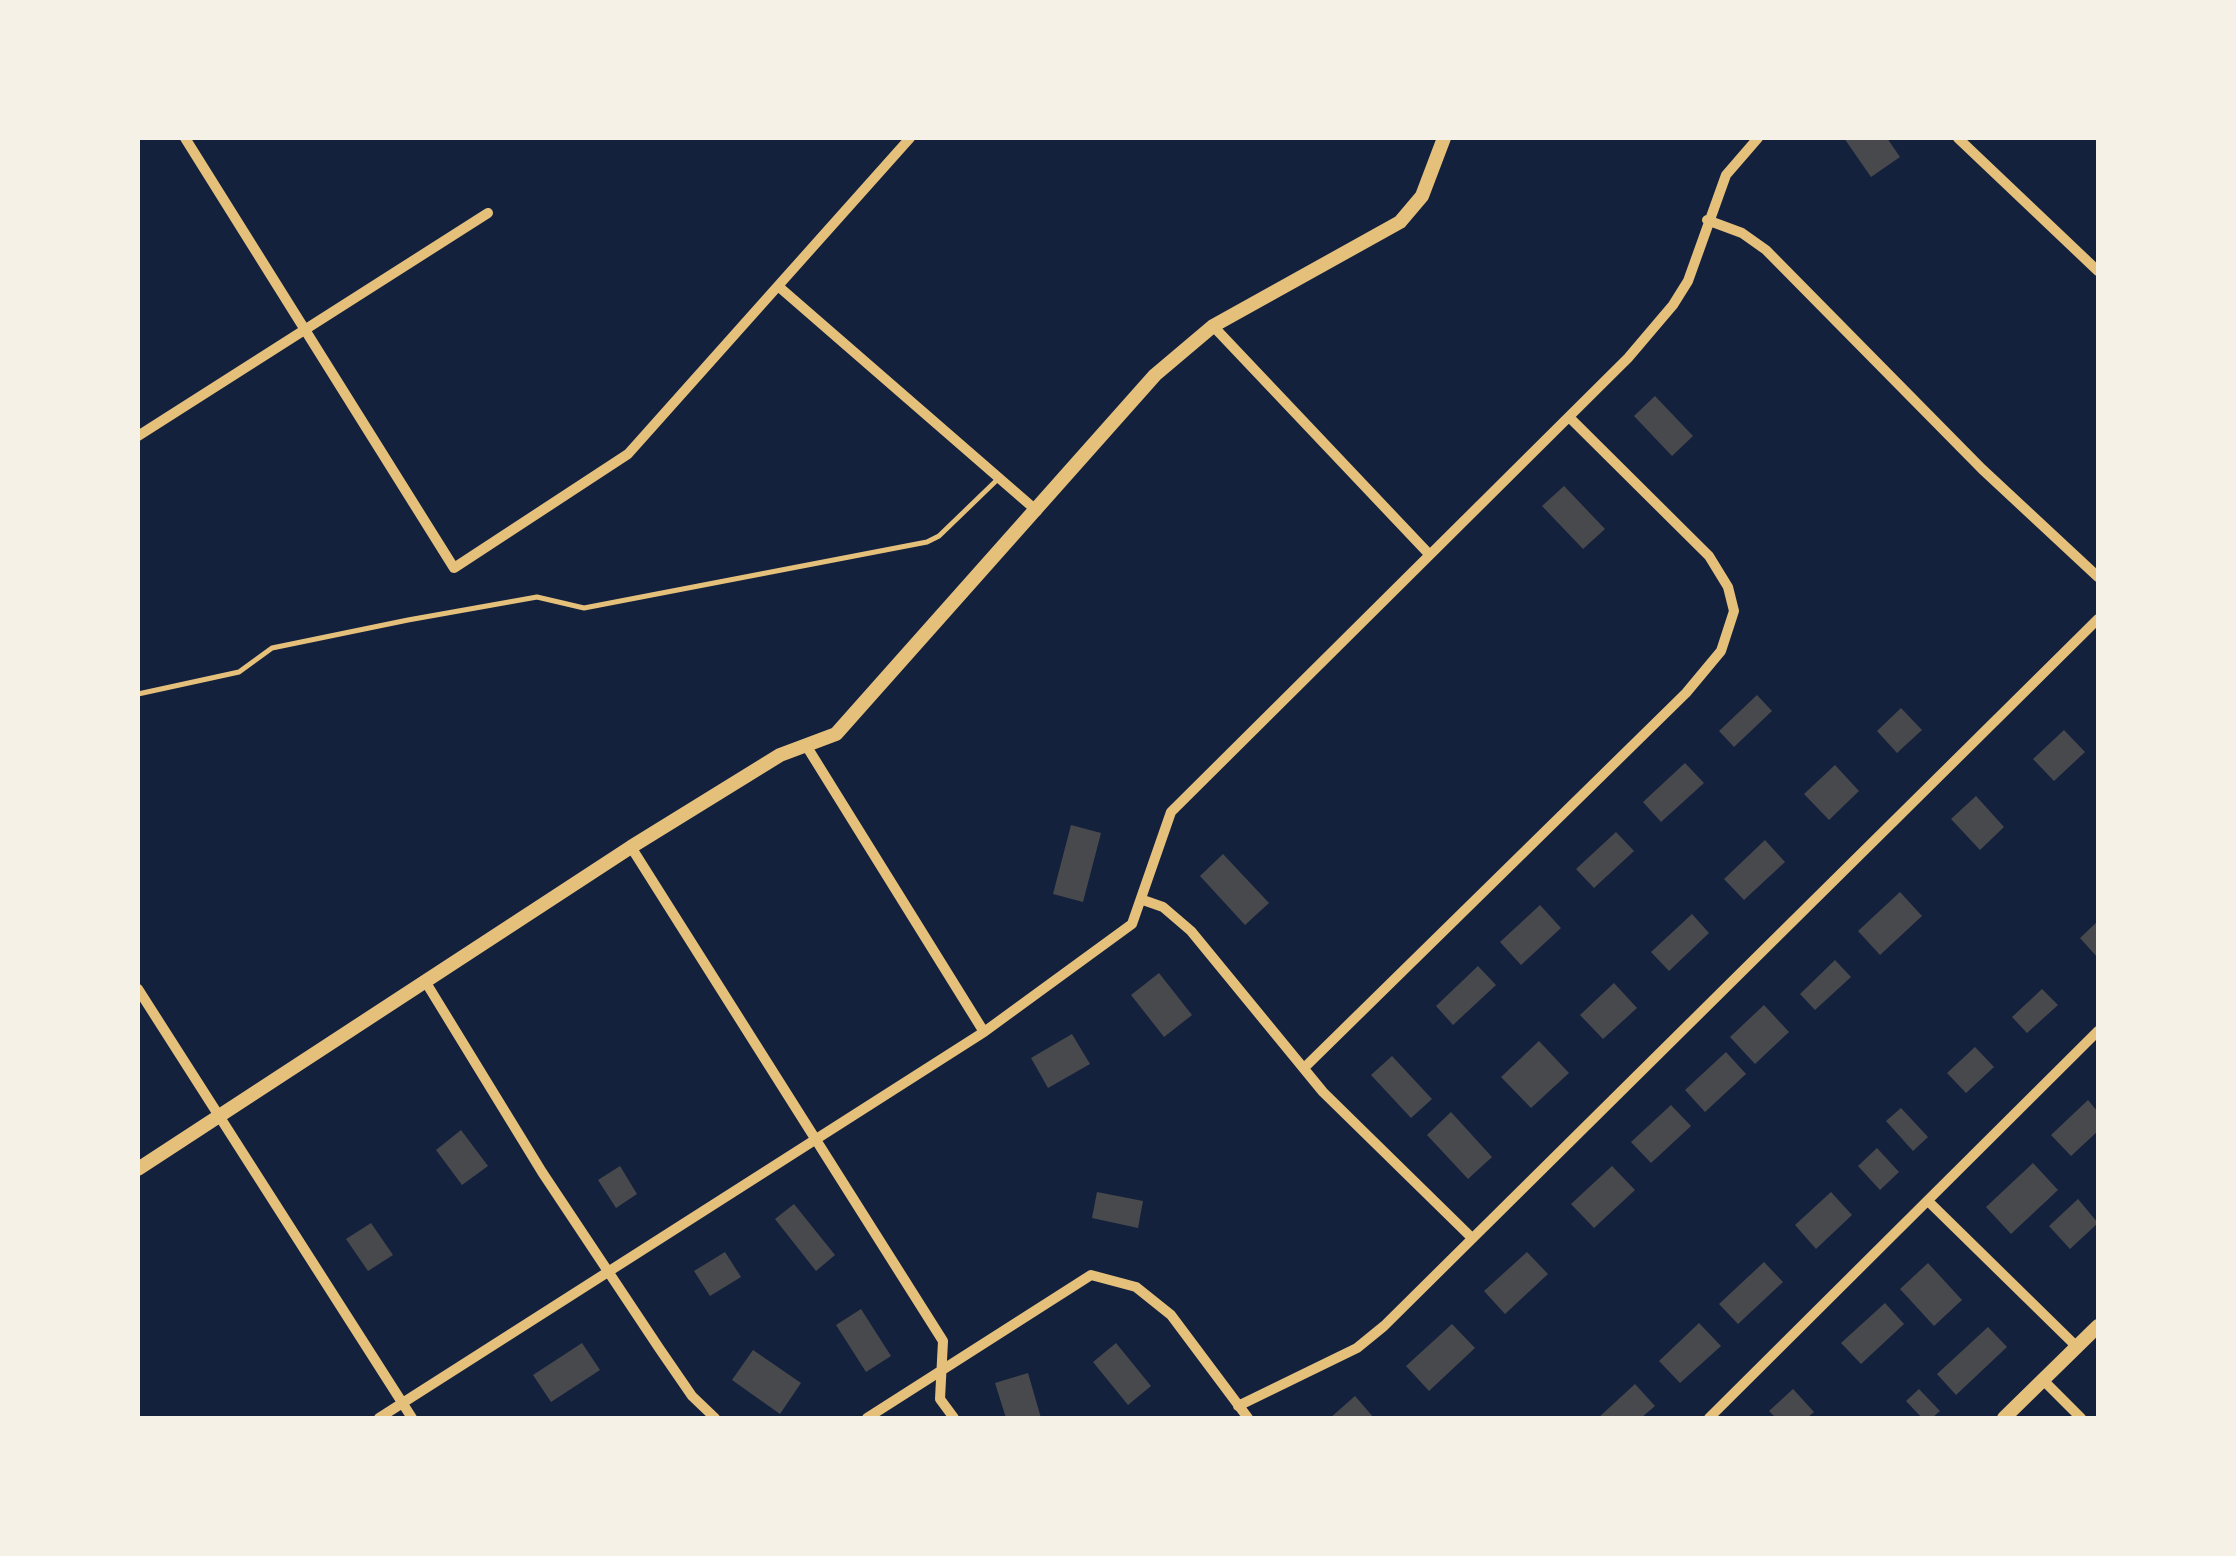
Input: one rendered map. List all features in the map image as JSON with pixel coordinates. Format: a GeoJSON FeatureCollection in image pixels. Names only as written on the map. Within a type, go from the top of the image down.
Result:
{"type":"FeatureCollection","features":[{"type":"Feature","properties":{"kind":"street"},"geometry":{"type":"LineString","coordinates":[[184,138],[454,568],[622,459],[910,138]]}},
{"type":"Feature","properties":{"kind":"street"},"geometry":{"type":"LineString","coordinates":[[138,1169],[631,847],[780,755],[836,734],[1155,375],[1214,326],[1400,222],[1422,196],[1444,138]]}},
{"type":"Feature","properties":{"kind":"street"},"geometry":{"type":"LineString","coordinates":[[379,1418],[984,1032],[1132,924],[1171,812],[1569,416],[1673,305],[1688,281],[1726,175],[1758,138]]}},
{"type":"Feature","properties":{"kind":"street"},"geometry":{"type":"LineString","coordinates":[[1958,138],[2098,270]]}},
{"type":"Feature","properties":{"kind":"street"},"geometry":{"type":"LineString","coordinates":[[138,436],[488,213]]}},
{"type":"Feature","properties":{"kind":"street"},"geometry":{"type":"LineString","coordinates":[[1708,220],[1742,232],[1766,250],[1982,469],[2098,577]]}},
{"type":"Feature","properties":{"kind":"street"},"geometry":{"type":"LineString","coordinates":[[778,286],[1036,510]]}},
{"type":"Feature","properties":{"kind":"street"},"geometry":{"type":"LineString","coordinates":[[1214,326],[1428,553]]}},
{"type":"Feature","properties":{"kind":"street"},"geometry":{"type":"LineString","coordinates":[[1304,1068],[1686,693],[1722,651],[1734,611],[1728,586],[1709,556],[1569,416]]}},
{"type":"Feature","properties":{"kind":"street"},"geometry":{"type":"LineString","coordinates":[[1238,1406],[1357,1348],[2098,620]]}},
{"type":"Feature","properties":{"kind":"street"},"geometry":{"type":"LineString","coordinates":[[807,748],[984,1032]]}},
{"type":"Feature","properties":{"kind":"street"},"geometry":{"type":"LineString","coordinates":[[631,847],[943,1341],[940,1400],[954,1418]]}},
{"type":"Feature","properties":{"kind":"street"},"geometry":{"type":"LineString","coordinates":[[1143,900],[1163,907],[1191,931],[1304,1068],[1472,1238]]}},
{"type":"Feature","properties":{"kind":"street"},"geometry":{"type":"LineString","coordinates":[[425,980],[542,1172],[692,1396],[715,1418]]}},
{"type":"Feature","properties":{"kind":"street"},"geometry":{"type":"LineString","coordinates":[[138,989],[412,1418]]}},
{"type":"Feature","properties":{"kind":"street"},"geometry":{"type":"LineString","coordinates":[[1709,1418],[2098,1031]]}},
{"type":"Feature","properties":{"kind":"street"},"geometry":{"type":"LineString","coordinates":[[1928,1202],[2077,1347]]}},
{"type":"Feature","properties":{"kind":"street"},"geometry":{"type":"LineString","coordinates":[[867,1418],[1074,1283],[1091,1276],[1136,1286],[1171,1315],[1248,1418]]}},
{"type":"Feature","properties":{"kind":"street"},"geometry":{"type":"LineString","coordinates":[[2004,1418],[2098,1326]]}},
{"type":"Feature","properties":{"kind":"street"},"geometry":{"type":"LineString","coordinates":[[2044,1380],[2081,1418]]}},
{"type":"Feature","properties":{"kind":"lane"},"geometry":{"type":"LineString","coordinates":[[138,694],[239,672],[272,648],[408,620],[537,597],[584,608],[927,542],[999,478]]}},
{"type":"Feature","properties":{"kind":"building"},"geometry":{"type":"Polygon","coordinates":[[[1844,138],[1887,138],[1900,157],[1871,177],[1844,138]]]}},
{"type":"Feature","properties":{"kind":"building"},"geometry":{"type":"Polygon","coordinates":[[[1655,396],[1693,436],[1672,456],[1634,416],[1655,396]]]}},
{"type":"Feature","properties":{"kind":"building"},"geometry":{"type":"Polygon","coordinates":[[[1564,486],[1605,529],[1583,549],[1542,506],[1564,486]]]}},
{"type":"Feature","properties":{"kind":"building"},"geometry":{"type":"Polygon","coordinates":[[[1757,695],[1772,711],[1734,747],[1719,731],[1757,695]]]}},
{"type":"Feature","properties":{"kind":"building"},"geometry":{"type":"Polygon","coordinates":[[[1901,708],[1922,730],[1897,753],[1877,731],[1901,708]]]}},
{"type":"Feature","properties":{"kind":"building"},"geometry":{"type":"Polygon","coordinates":[[[2064,730],[2085,752],[2054,781],[2033,759],[2064,730]]]}},
{"type":"Feature","properties":{"kind":"building"},"geometry":{"type":"Polygon","coordinates":[[[1685,763],[1704,783],[1661,822],[1643,802],[1685,763]]]}},
{"type":"Feature","properties":{"kind":"building"},"geometry":{"type":"Polygon","coordinates":[[[1835,765],[1859,791],[1829,820],[1804,794],[1835,765]]]}},
{"type":"Feature","properties":{"kind":"building"},"geometry":{"type":"Polygon","coordinates":[[[1976,796],[2004,827],[1980,850],[1951,819],[1976,796]]]}},
{"type":"Feature","properties":{"kind":"building"},"geometry":{"type":"Polygon","coordinates":[[[1071,825],[1101,833],[1083,902],[1053,894],[1071,825]]]}},
{"type":"Feature","properties":{"kind":"building"},"geometry":{"type":"Polygon","coordinates":[[[1616,832],[1634,851],[1594,888],[1576,869],[1616,832]]]}},
{"type":"Feature","properties":{"kind":"building"},"geometry":{"type":"Polygon","coordinates":[[[1765,840],[1785,862],[1744,900],[1724,879],[1765,840]]]}},
{"type":"Feature","properties":{"kind":"building"},"geometry":{"type":"Polygon","coordinates":[[[1223,854],[1269,903],[1245,925],[1200,876],[1223,854]]]}},
{"type":"Feature","properties":{"kind":"building"},"geometry":{"type":"Polygon","coordinates":[[[1900,892],[1922,916],[1880,955],[1858,931],[1900,892]]]}},
{"type":"Feature","properties":{"kind":"building"},"geometry":{"type":"Polygon","coordinates":[[[1540,905],[1561,928],[1521,965],[1500,942],[1540,905]]]}},
{"type":"Feature","properties":{"kind":"building"},"geometry":{"type":"Polygon","coordinates":[[[1692,914],[1709,933],[1669,971],[1651,952],[1692,914]]]}},
{"type":"Feature","properties":{"kind":"building"},"geometry":{"type":"Polygon","coordinates":[[[2098,921],[2098,958],[2080,938],[2098,921]]]}},
{"type":"Feature","properties":{"kind":"building"},"geometry":{"type":"Polygon","coordinates":[[[1835,960],[1851,977],[1815,1010],[1800,994],[1835,960]]]}},
{"type":"Feature","properties":{"kind":"building"},"geometry":{"type":"Polygon","coordinates":[[[1478,966],[1496,985],[1453,1025],[1436,1006],[1478,966]]]}},
{"type":"Feature","properties":{"kind":"building"},"geometry":{"type":"Polygon","coordinates":[[[1159,973],[1192,1015],[1164,1037],[1131,995],[1159,973]]]}},
{"type":"Feature","properties":{"kind":"building"},"geometry":{"type":"Polygon","coordinates":[[[1614,983],[1637,1008],[1603,1039],[1580,1015],[1614,983]]]}},
{"type":"Feature","properties":{"kind":"building"},"geometry":{"type":"Polygon","coordinates":[[[2042,989],[2058,1005],[2027,1033],[2012,1017],[2042,989]]]}},
{"type":"Feature","properties":{"kind":"building"},"geometry":{"type":"Polygon","coordinates":[[[1764,1005],[1789,1032],[1755,1064],[1730,1037],[1764,1005]]]}},
{"type":"Feature","properties":{"kind":"building"},"geometry":{"type":"Polygon","coordinates":[[[1072,1034],[1090,1064],[1048,1088],[1031,1058],[1072,1034]]]}},
{"type":"Feature","properties":{"kind":"building"},"geometry":{"type":"Polygon","coordinates":[[[1539,1041],[1569,1073],[1531,1108],[1501,1077],[1539,1041]]]}},
{"type":"Feature","properties":{"kind":"building"},"geometry":{"type":"Polygon","coordinates":[[[1975,1047],[1994,1067],[1966,1093],[1947,1073],[1975,1047]]]}},
{"type":"Feature","properties":{"kind":"building"},"geometry":{"type":"Polygon","coordinates":[[[1726,1052],[1746,1074],[1705,1112],[1685,1090],[1726,1052]]]}},
{"type":"Feature","properties":{"kind":"building"},"geometry":{"type":"Polygon","coordinates":[[[1392,1056],[1432,1099],[1411,1118],[1371,1075],[1392,1056]]]}},
{"type":"Feature","properties":{"kind":"building"},"geometry":{"type":"Polygon","coordinates":[[[2088,1100],[2098,1112],[2098,1131],[2071,1156],[2051,1135],[2088,1100]]]}},
{"type":"Feature","properties":{"kind":"building"},"geometry":{"type":"Polygon","coordinates":[[[1671,1105],[1691,1126],[1651,1163],[1631,1142],[1671,1105]]]}},
{"type":"Feature","properties":{"kind":"building"},"geometry":{"type":"Polygon","coordinates":[[[1901,1108],[1928,1137],[1913,1151],[1886,1121],[1901,1108]]]}},
{"type":"Feature","properties":{"kind":"building"},"geometry":{"type":"Polygon","coordinates":[[[1451,1112],[1492,1157],[1468,1179],[1427,1135],[1451,1112]]]}},
{"type":"Feature","properties":{"kind":"building"},"geometry":{"type":"Polygon","coordinates":[[[461,1130],[488,1166],[462,1185],[436,1150],[461,1130]]]}},
{"type":"Feature","properties":{"kind":"building"},"geometry":{"type":"Polygon","coordinates":[[[1877,1148],[1899,1172],[1880,1190],[1858,1166],[1877,1148]]]}},
{"type":"Feature","properties":{"kind":"building"},"geometry":{"type":"Polygon","coordinates":[[[2033,1163],[2058,1190],[2011,1234],[1986,1207],[2033,1163]]]}},
{"type":"Feature","properties":{"kind":"building"},"geometry":{"type":"Polygon","coordinates":[[[620,1166],[637,1194],[616,1208],[598,1180],[620,1166]]]}},
{"type":"Feature","properties":{"kind":"building"},"geometry":{"type":"Polygon","coordinates":[[[1612,1166],[1635,1190],[1594,1228],[1571,1204],[1612,1166]]]}},
{"type":"Feature","properties":{"kind":"building"},"geometry":{"type":"Polygon","coordinates":[[[1097,1192],[1143,1201],[1138,1228],[1092,1218],[1097,1192]]]}},
{"type":"Feature","properties":{"kind":"building"},"geometry":{"type":"Polygon","coordinates":[[[1831,1192],[1852,1215],[1816,1249],[1795,1225],[1831,1192]]]}},
{"type":"Feature","properties":{"kind":"building"},"geometry":{"type":"Polygon","coordinates":[[[2078,1199],[2098,1223],[2070,1249],[2049,1226],[2078,1199]]]}},
{"type":"Feature","properties":{"kind":"building"},"geometry":{"type":"Polygon","coordinates":[[[794,1204],[835,1255],[816,1271],[775,1219],[794,1204]]]}},
{"type":"Feature","properties":{"kind":"building"},"geometry":{"type":"Polygon","coordinates":[[[371,1223],[393,1255],[368,1271],[346,1239],[371,1223]]]}},
{"type":"Feature","properties":{"kind":"building"},"geometry":{"type":"Polygon","coordinates":[[[725,1252],[741,1277],[710,1296],[694,1271],[725,1252]]]}},
{"type":"Feature","properties":{"kind":"building"},"geometry":{"type":"Polygon","coordinates":[[[1527,1252],[1548,1274],[1505,1314],[1484,1291],[1527,1252]]]}},
{"type":"Feature","properties":{"kind":"building"},"geometry":{"type":"Polygon","coordinates":[[[1764,1262],[1783,1282],[1738,1324],[1719,1304],[1764,1262]]]}},
{"type":"Feature","properties":{"kind":"building"},"geometry":{"type":"Polygon","coordinates":[[[1928,1263],[1962,1300],[1934,1326],[1900,1289],[1928,1263]]]}},
{"type":"Feature","properties":{"kind":"building"},"geometry":{"type":"Polygon","coordinates":[[[1885,1303],[1904,1324],[1861,1364],[1841,1343],[1885,1303]]]}},
{"type":"Feature","properties":{"kind":"building"},"geometry":{"type":"Polygon","coordinates":[[[861,1309],[891,1356],[866,1372],[836,1325],[861,1309]]]}},
{"type":"Feature","properties":{"kind":"building"},"geometry":{"type":"Polygon","coordinates":[[[1699,1323],[1721,1346],[1680,1383],[1659,1361],[1699,1323]]]}},
{"type":"Feature","properties":{"kind":"building"},"geometry":{"type":"Polygon","coordinates":[[[1452,1324],[1475,1348],[1429,1391],[1406,1366],[1452,1324]]]}},
{"type":"Feature","properties":{"kind":"building"},"geometry":{"type":"Polygon","coordinates":[[[1988,1327],[2007,1347],[1956,1395],[1937,1374],[1988,1327]]]}},
{"type":"Feature","properties":{"kind":"building"},"geometry":{"type":"Polygon","coordinates":[[[582,1343],[600,1370],[551,1402],[533,1375],[582,1343]]]}},
{"type":"Feature","properties":{"kind":"building"},"geometry":{"type":"Polygon","coordinates":[[[1116,1343],[1151,1386],[1128,1405],[1093,1362],[1116,1343]]]}},
{"type":"Feature","properties":{"kind":"building"},"geometry":{"type":"Polygon","coordinates":[[[753,1350],[801,1383],[780,1414],[732,1380],[753,1350]]]}},
{"type":"Feature","properties":{"kind":"building"},"geometry":{"type":"Polygon","coordinates":[[[1028,1373],[1041,1418],[1006,1418],[995,1383],[1028,1373]]]}},
{"type":"Feature","properties":{"kind":"building"},"geometry":{"type":"Polygon","coordinates":[[[1635,1384],[1655,1406],[1641,1418],[1598,1418],[1635,1384]]]}},
{"type":"Feature","properties":{"kind":"building"},"geometry":{"type":"Polygon","coordinates":[[[1793,1389],[1814,1412],[1807,1418],[1776,1418],[1769,1411],[1793,1389]]]}},
{"type":"Feature","properties":{"kind":"building"},"geometry":{"type":"Polygon","coordinates":[[[1919,1389],[1940,1411],[1932,1418],[1922,1418],[1906,1401],[1919,1389]]]}},
{"type":"Feature","properties":{"kind":"building"},"geometry":{"type":"Polygon","coordinates":[[[1355,1396],[1374,1418],[1330,1418],[1355,1396]]]}}]}
